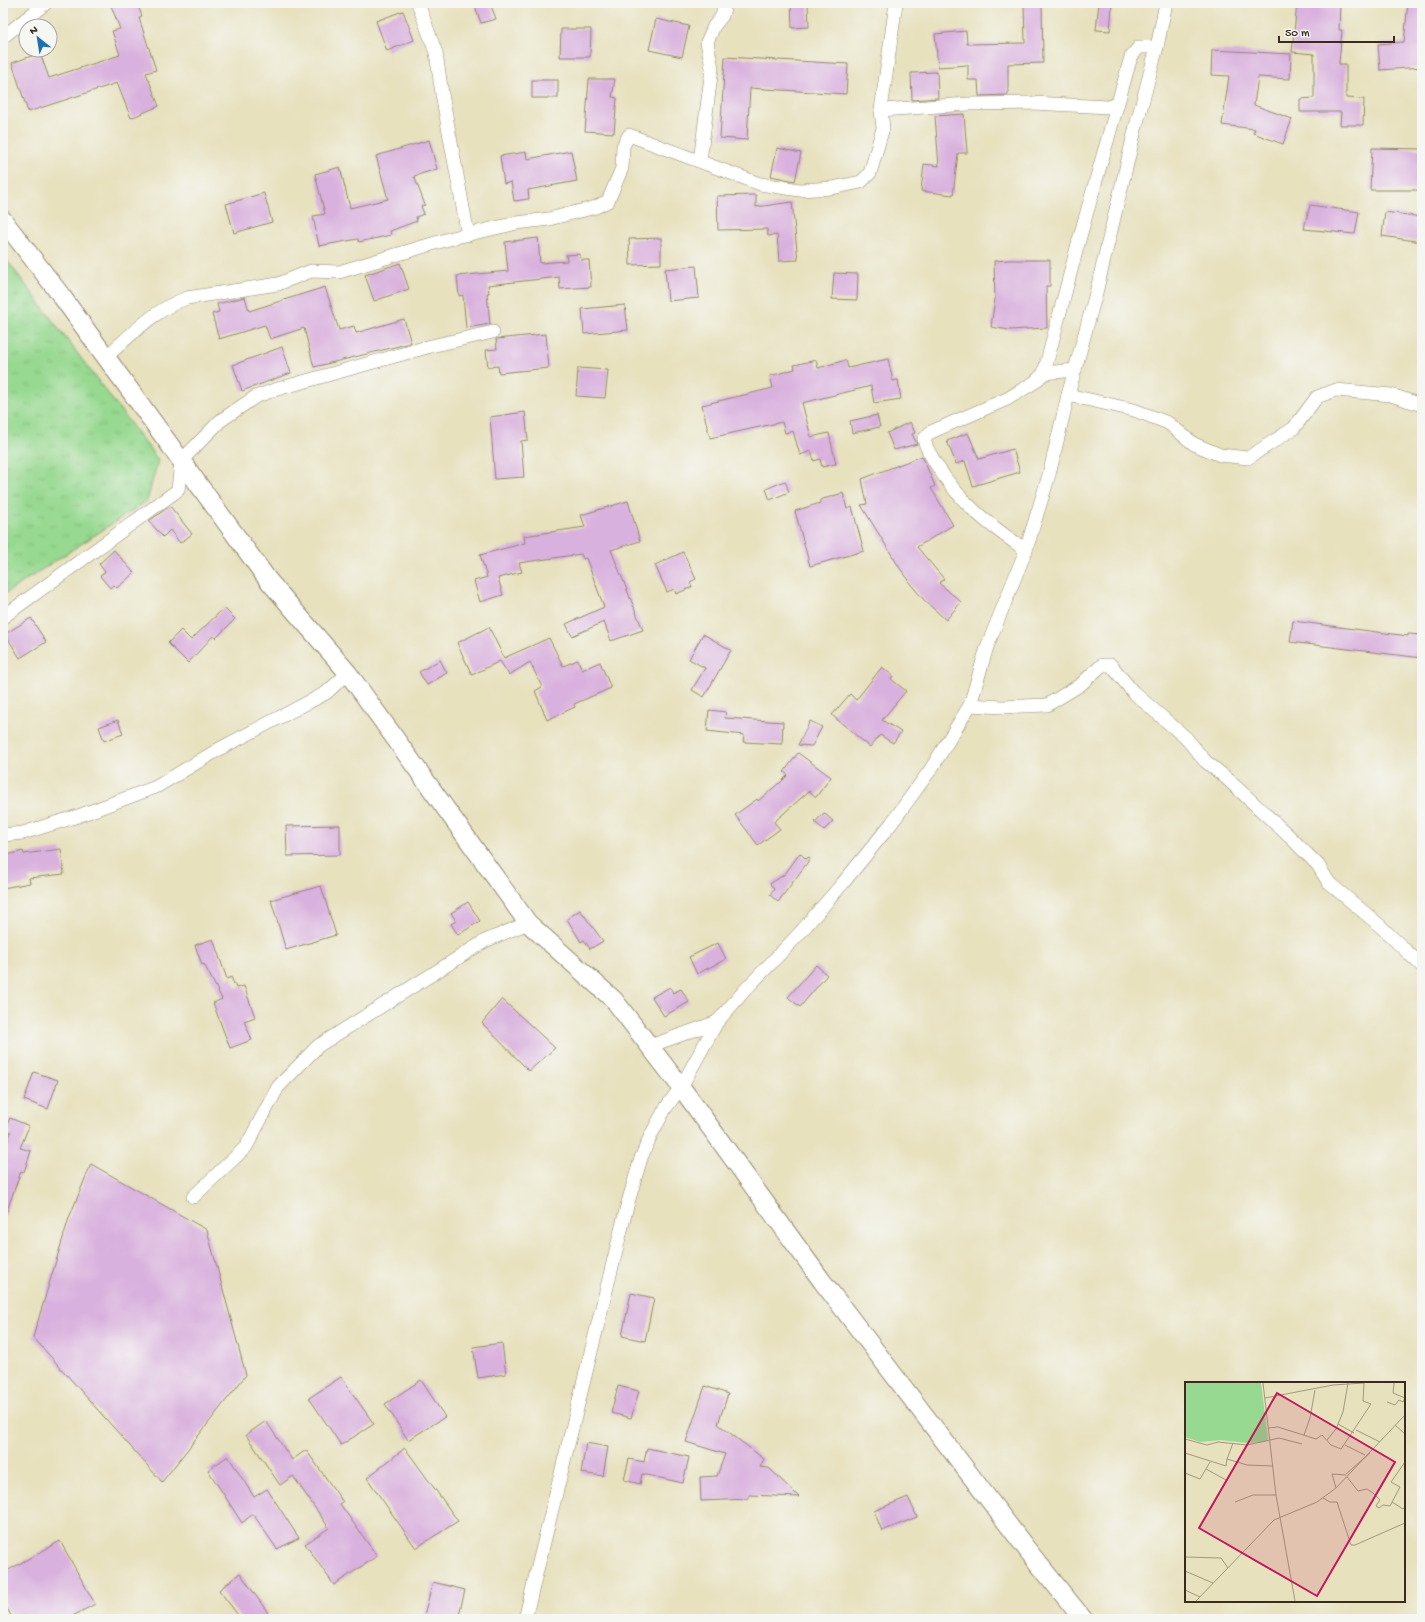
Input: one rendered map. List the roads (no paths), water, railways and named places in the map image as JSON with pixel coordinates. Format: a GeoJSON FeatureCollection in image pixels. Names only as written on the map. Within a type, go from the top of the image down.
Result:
{"type":"FeatureCollection","features":[{"type":"Feature","properties":{"kind":"main road"},"geometry":{"type":"LineString","coordinates":[[3,220],[106,357],[268,580],[348,673],[528,923],[614,1000],[681,1087],[822,1281],[1029,1552],[1083,1619]]}},
{"type":"Feature","properties":{"kind":"street"},"geometry":{"type":"LineString","coordinates":[[3,37],[46,3]]}},
{"type":"Feature","properties":{"kind":"street"},"geometry":{"type":"LineString","coordinates":[[418,3],[436,53],[468,235]]}},
{"type":"Feature","properties":{"kind":"street"},"geometry":{"type":"LineString","coordinates":[[700,161],[712,68],[707,42],[714,26],[722,16],[724,8],[722,3]]}},
{"type":"Feature","properties":{"kind":"street"},"geometry":{"type":"LineString","coordinates":[[106,357],[162,310],[174,302],[187,298],[278,284],[311,271],[340,272],[452,238],[517,223],[579,213],[596,207],[608,201],[622,168],[623,146],[629,134],[760,184],[800,190],[832,188],[861,182],[870,173],[882,128],[881,110],[896,3]]}},
{"type":"Feature","properties":{"kind":"street"},"geometry":{"type":"LineString","coordinates":[[525,1619],[637,1172],[651,1135],[665,1109],[681,1087],[717,1022],[745,990],[798,935],[886,830],[931,768],[970,705],[987,647],[1026,550],[1049,475],[1157,47],[1166,3]]}},
{"type":"Feature","properties":{"kind":"street"},"geometry":{"type":"LineString","coordinates":[[1026,550],[984,521],[961,500],[944,477],[930,454],[924,439],[931,432],[1007,399],[1035,382],[1044,373],[1131,57],[1139,47],[1157,47]]}},
{"type":"Feature","properties":{"kind":"street"},"geometry":{"type":"LineString","coordinates":[[881,110],[1033,102],[1108,107],[1118,104]]}},
{"type":"Feature","properties":{"kind":"street"},"geometry":{"type":"LineString","coordinates":[[3,617],[178,490],[181,461],[220,421],[255,397],[274,390],[431,346],[493,332]]}},
{"type":"Feature","properties":{"kind":"street"},"geometry":{"type":"LineString","coordinates":[[1044,373],[1075,370]]}},
{"type":"Feature","properties":{"kind":"street"},"geometry":{"type":"LineString","coordinates":[[1068,395],[1134,410],[1168,423],[1194,444],[1220,455],[1248,458],[1294,428],[1317,397],[1336,390],[1391,395],[1422,405]]}},
{"type":"Feature","properties":{"kind":"street"},"geometry":{"type":"LineString","coordinates":[[970,705],[1002,707],[1047,705],[1080,686],[1102,666],[1111,665],[1133,692],[1186,738],[1205,761],[1224,776],[1289,836],[1318,865],[1329,883],[1378,924],[1422,966]]}},
{"type":"Feature","properties":{"kind":"street"},"geometry":{"type":"LineString","coordinates":[[3,835],[23,833],[78,816],[156,787],[220,748],[326,693],[348,673]]}},
{"type":"Feature","properties":{"kind":"street"},"geometry":{"type":"LineString","coordinates":[[193,1197],[246,1147],[278,1087],[318,1046],[485,941],[528,923]]}},
{"type":"Feature","properties":{"kind":"street"},"geometry":{"type":"LineString","coordinates":[[650,1046],[717,1022]]}}]}
